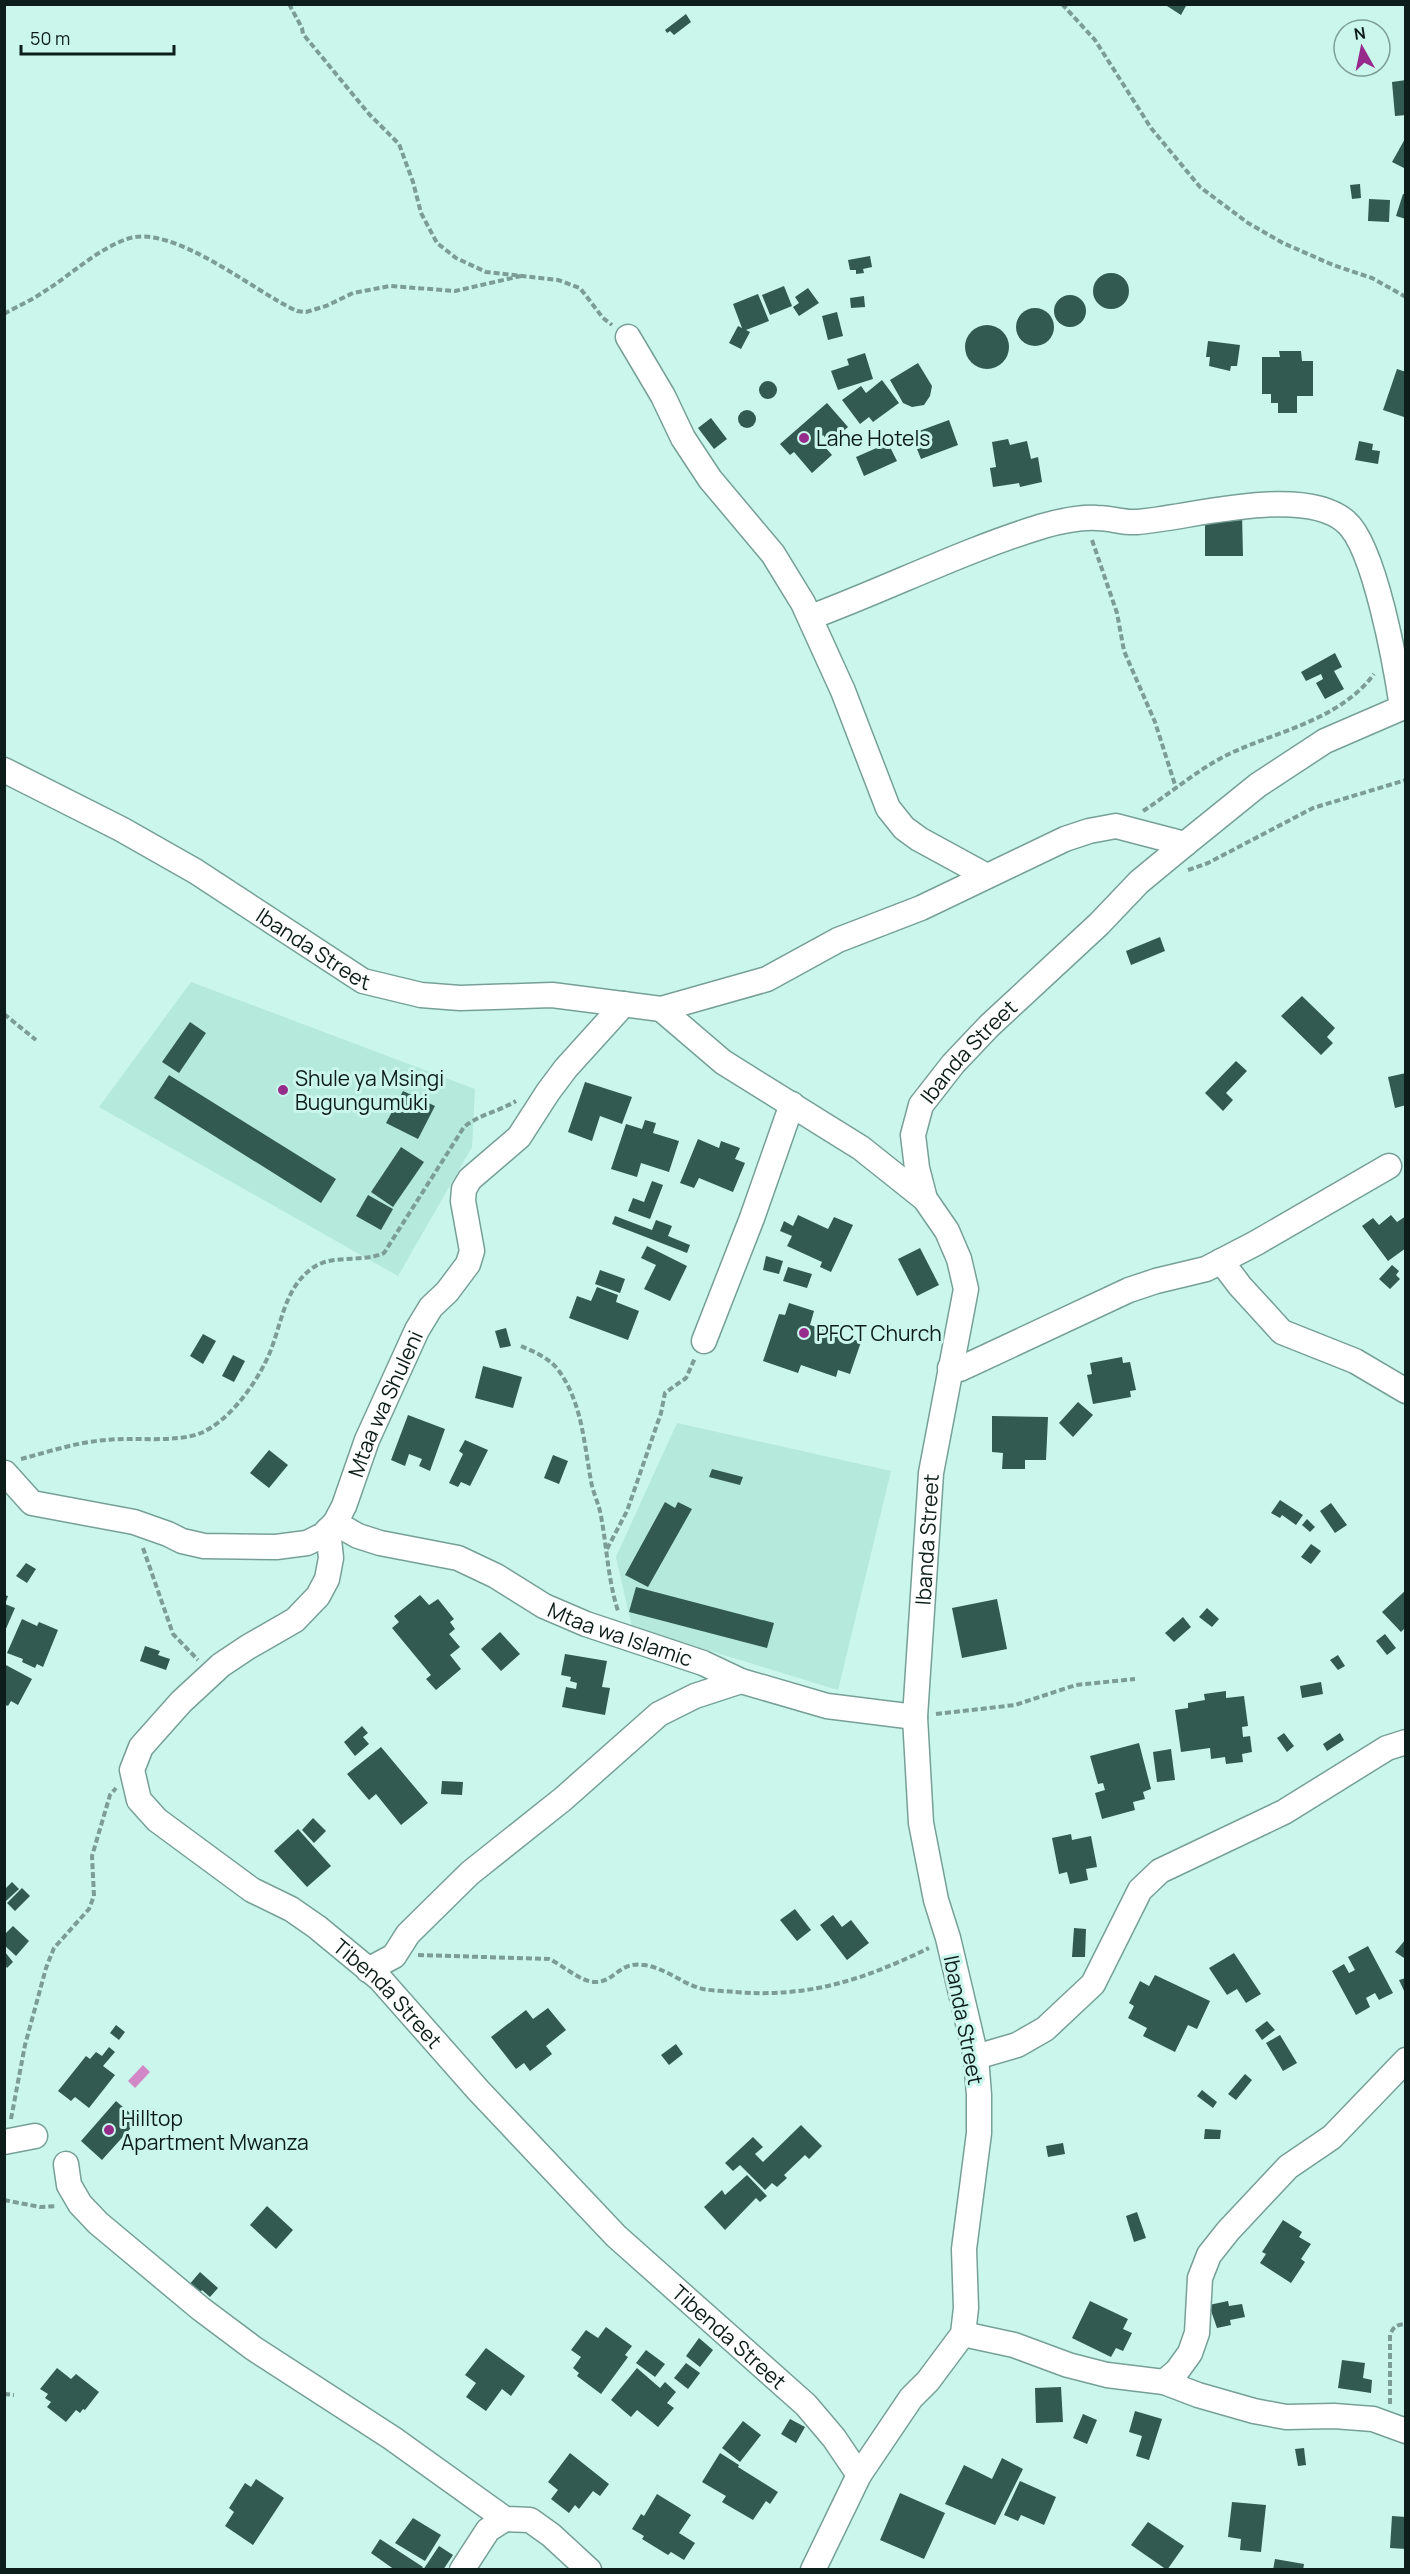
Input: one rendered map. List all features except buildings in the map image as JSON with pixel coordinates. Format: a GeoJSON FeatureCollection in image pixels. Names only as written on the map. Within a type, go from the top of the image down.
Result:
{"type":"FeatureCollection","features":[{"type":"Feature","properties":{"kind":"street"},"geometry":{"type":"LineString","coordinates":[[628,337],[663,396],[683,438],[710,479],[784,569],[811,617],[888,808],[904,828],[919,839],[985,875]]}},
{"type":"Feature","properties":{"kind":"street"},"geometry":{"type":"LineString","coordinates":[[811,617],[996,542],[1044,526],[1084,518],[1138,522],[1240,506],[1308,507],[1333,514],[1348,523],[1359,539],[1392,648],[1404,706]]}},
{"type":"Feature","properties":{"kind":"street","name":"Ibanda Street"},"geometry":{"type":"LineString","coordinates":[[963,2334],[966,2308],[964,2249],[979,2133],[979,2095],[976,2057],[948,1938],[936,1900],[921,1824],[915,1717],[931,1473],[966,1289],[959,1259],[947,1231],[925,1199],[917,1168],[913,1135],[921,1105],[953,1064],[989,1026],[1099,924],[1139,882],[1185,844],[1257,785],[1325,741],[1404,706]]}},
{"type":"Feature","properties":{"kind":"street","name":"Ibanda Street"},"geometry":{"type":"LineString","coordinates":[[4,770],[121,829],[195,871],[363,981],[421,995],[460,998],[552,995],[661,1009]]}},
{"type":"Feature","properties":{"kind":"street"},"geometry":{"type":"LineString","coordinates":[[661,1009],[767,979],[838,940],[921,908],[1065,838],[1116,826],[1185,844]]}},
{"type":"Feature","properties":{"kind":"street","name":"Mtaa wa Shuleni"},"geometry":{"type":"LineString","coordinates":[[331,1527],[344,1506],[367,1440],[417,1330],[431,1307],[447,1292],[468,1264],[472,1251],[463,1201],[464,1189],[470,1179],[519,1137],[566,1068],[624,1004]]}},
{"type":"Feature","properties":{"kind":"street"},"geometry":{"type":"LineString","coordinates":[[661,1009],[723,1062],[861,1148],[925,1199]]}},
{"type":"Feature","properties":{"kind":"street"},"geometry":{"type":"LineString","coordinates":[[704,1341],[752,1218],[792,1104]]}},
{"type":"Feature","properties":{"kind":"street"},"geometry":{"type":"LineString","coordinates":[[950,1368],[960,1369],[1130,1290],[1206,1269],[1256,1243],[1389,1166]]}},
{"type":"Feature","properties":{"kind":"street"},"geometry":{"type":"LineString","coordinates":[[1221,1261],[1240,1286],[1282,1332],[1355,1361],[1406,1391]]}},
{"type":"Feature","properties":{"kind":"street"},"geometry":{"type":"LineString","coordinates":[[5,1473],[32,1503],[134,1522],[182,1541],[204,1546],[276,1547],[307,1543],[331,1527]]}},
{"type":"Feature","properties":{"kind":"street"},"geometry":{"type":"LineString","coordinates":[[132,1770],[141,1747],[181,1702],[221,1665],[296,1620],[318,1596],[327,1579],[331,1558],[331,1527]]}},
{"type":"Feature","properties":{"kind":"street","name":"Mtaa wa Islamic"},"geometry":{"type":"LineString","coordinates":[[331,1527],[380,1543],[458,1558],[496,1576],[544,1606],[626,1638],[703,1663],[741,1681],[827,1706],[915,1717]]}},
{"type":"Feature","properties":{"kind":"street"},"geometry":{"type":"LineString","coordinates":[[368,1970],[393,1956],[408,1934],[470,1873],[563,1799],[659,1714],[695,1695],[741,1681]]}},
{"type":"Feature","properties":{"kind":"street"},"geometry":{"type":"LineString","coordinates":[[976,2057],[1017,2045],[1045,2029],[1093,1984],[1140,1890],[1160,1871],[1284,1812],[1387,1748],[1406,1742]]}},
{"type":"Feature","properties":{"kind":"street","name":"Tibenda Street"},"geometry":{"type":"LineString","coordinates":[[132,1770],[140,1800],[157,1820],[252,1890],[291,1909],[317,1927],[380,1979],[478,2090],[616,2236],[806,2405],[834,2438],[859,2475]]}},
{"type":"Feature","properties":{"kind":"street"},"geometry":{"type":"LineString","coordinates":[[1164,2382],[1177,2371],[1190,2353],[1197,2333],[1200,2278],[1209,2255],[1228,2231],[1288,2167],[1332,2138],[1406,2060]]}},
{"type":"Feature","properties":{"kind":"street"},"geometry":{"type":"LineString","coordinates":[[6,2142],[35,2136]]}},
{"type":"Feature","properties":{"kind":"street"},"geometry":{"type":"LineString","coordinates":[[66,2164],[69,2185],[80,2204],[98,2223],[201,2309],[253,2348],[392,2438],[505,2519],[530,2520],[589,2570]]}},
{"type":"Feature","properties":{"kind":"street"},"geometry":{"type":"LineString","coordinates":[[813,2570],[859,2475],[911,2398],[928,2381],[963,2334],[1014,2345],[1068,2365],[1107,2375],[1164,2382],[1198,2395],[1265,2413],[1286,2416],[1373,2419],[1398,2428]]}},
{"type":"Feature","properties":{"kind":"street"},"geometry":{"type":"LineString","coordinates":[[462,2570],[488,2530],[505,2519]]}},
{"type":"Feature","properties":{"kind":"path"},"geometry":{"type":"LineString","coordinates":[[289,4],[303,34],[369,114],[399,144],[421,213],[437,243],[456,258],[486,272],[558,280],[580,288],[603,318],[628,337]]}},
{"type":"Feature","properties":{"kind":"path"},"geometry":{"type":"LineString","coordinates":[[1062,4],[1095,40],[1151,128],[1200,187],[1248,223],[1283,243],[1333,265],[1372,278],[1406,297]]}},
{"type":"Feature","properties":{"kind":"path"},"geometry":{"type":"LineString","coordinates":[[4,314],[44,292],[94,256],[126,239],[148,235],[177,243],[297,311],[306,312],[326,306],[353,293],[390,286],[455,291],[521,276]]}},
{"type":"Feature","properties":{"kind":"path"},"geometry":{"type":"LineString","coordinates":[[1084,518],[1117,612],[1124,651],[1155,722],[1176,788]]}},
{"type":"Feature","properties":{"kind":"path"},"geometry":{"type":"LineString","coordinates":[[1116,826],[1224,756],[1281,734],[1332,709],[1355,694],[1370,680],[1392,648]]}},
{"type":"Feature","properties":{"kind":"path"},"geometry":{"type":"LineString","coordinates":[[1180,874],[1208,863],[1313,808],[1406,780]]}},
{"type":"Feature","properties":{"kind":"path"},"geometry":{"type":"LineString","coordinates":[[4,1014],[36,1040]]}},
{"type":"Feature","properties":{"kind":"path"},"geometry":{"type":"LineString","coordinates":[[5,1473],[21,1459],[104,1440],[168,1438],[201,1433],[236,1408],[265,1363],[294,1285],[315,1266],[338,1259],[370,1259],[384,1253],[464,1127],[476,1117],[504,1108],[520,1098]]}},
{"type":"Feature","properties":{"kind":"path"},"geometry":{"type":"LineString","coordinates":[[607,1550],[627,1511],[661,1413],[665,1393],[686,1378],[704,1341]]}},
{"type":"Feature","properties":{"kind":"path"},"geometry":{"type":"LineString","coordinates":[[520,1346],[543,1356],[558,1369],[573,1396],[584,1433],[591,1483],[600,1512],[610,1585],[626,1638]]}},
{"type":"Feature","properties":{"kind":"path"},"geometry":{"type":"LineString","coordinates":[[134,1522],[173,1634],[188,1652],[203,1664],[221,1665]]}},
{"type":"Feature","properties":{"kind":"path"},"geometry":{"type":"LineString","coordinates":[[915,1717],[1015,1704],[1076,1685],[1135,1679]]}},
{"type":"Feature","properties":{"kind":"path"},"geometry":{"type":"LineString","coordinates":[[6,2142],[25,2045],[46,1968],[54,1948],[89,1909],[94,1896],[92,1856],[110,1795],[132,1770]]}},
{"type":"Feature","properties":{"kind":"path"},"geometry":{"type":"LineString","coordinates":[[393,1956],[549,1959],[564,1965],[578,1976],[594,1982],[613,1977],[621,1968],[634,1964],[656,1967],[702,1989],[781,1993],[827,1987],[858,1979],[948,1938]]}},
{"type":"Feature","properties":{"kind":"path"},"geometry":{"type":"LineString","coordinates":[[4,2200],[40,2207],[80,2204]]}},
{"type":"Feature","properties":{"kind":"path"},"geometry":{"type":"LineString","coordinates":[[1398,2428],[1390,2335],[1392,2329],[1398,2324],[1406,2324]]}},
{"type":"Feature","properties":{"kind":"path"},"geometry":{"type":"LineString","coordinates":[[4,2394],[14,2395]]}},
{"type":"Feature","properties":{"kind":"shaded area"},"geometry":{"type":"Polygon","coordinates":[[[191,982],[475,1089],[472,1147],[398,1276],[99,1107],[191,982]]]}},
{"type":"Feature","properties":{"kind":"shaded area"},"geometry":{"type":"Polygon","coordinates":[[[677,1423],[891,1471],[838,1690],[632,1627],[616,1557],[677,1423]]]}},
{"type":"Feature","properties":{"kind":"shaded area"},"geometry":{"type":"Polygon","coordinates":[[[143,2065],[150,2072],[135,2088],[128,2081],[143,2065]]]}},
{"type":"Feature","properties":{"kind":"place","name":"Lahe Hotels"},"geometry":{"type":"Point","coordinates":[804,438]}},
{"type":"Feature","properties":{"kind":"place","name":"Shule ya Msingi Bugungumuki"},"geometry":{"type":"Point","coordinates":[283,1090]}},
{"type":"Feature","properties":{"kind":"place","name":"PFCT Church"},"geometry":{"type":"Point","coordinates":[804,1333]}},
{"type":"Feature","properties":{"kind":"place","name":"Hilltop Apartment Mwanza"},"geometry":{"type":"Point","coordinates":[109,2130]}}]}
